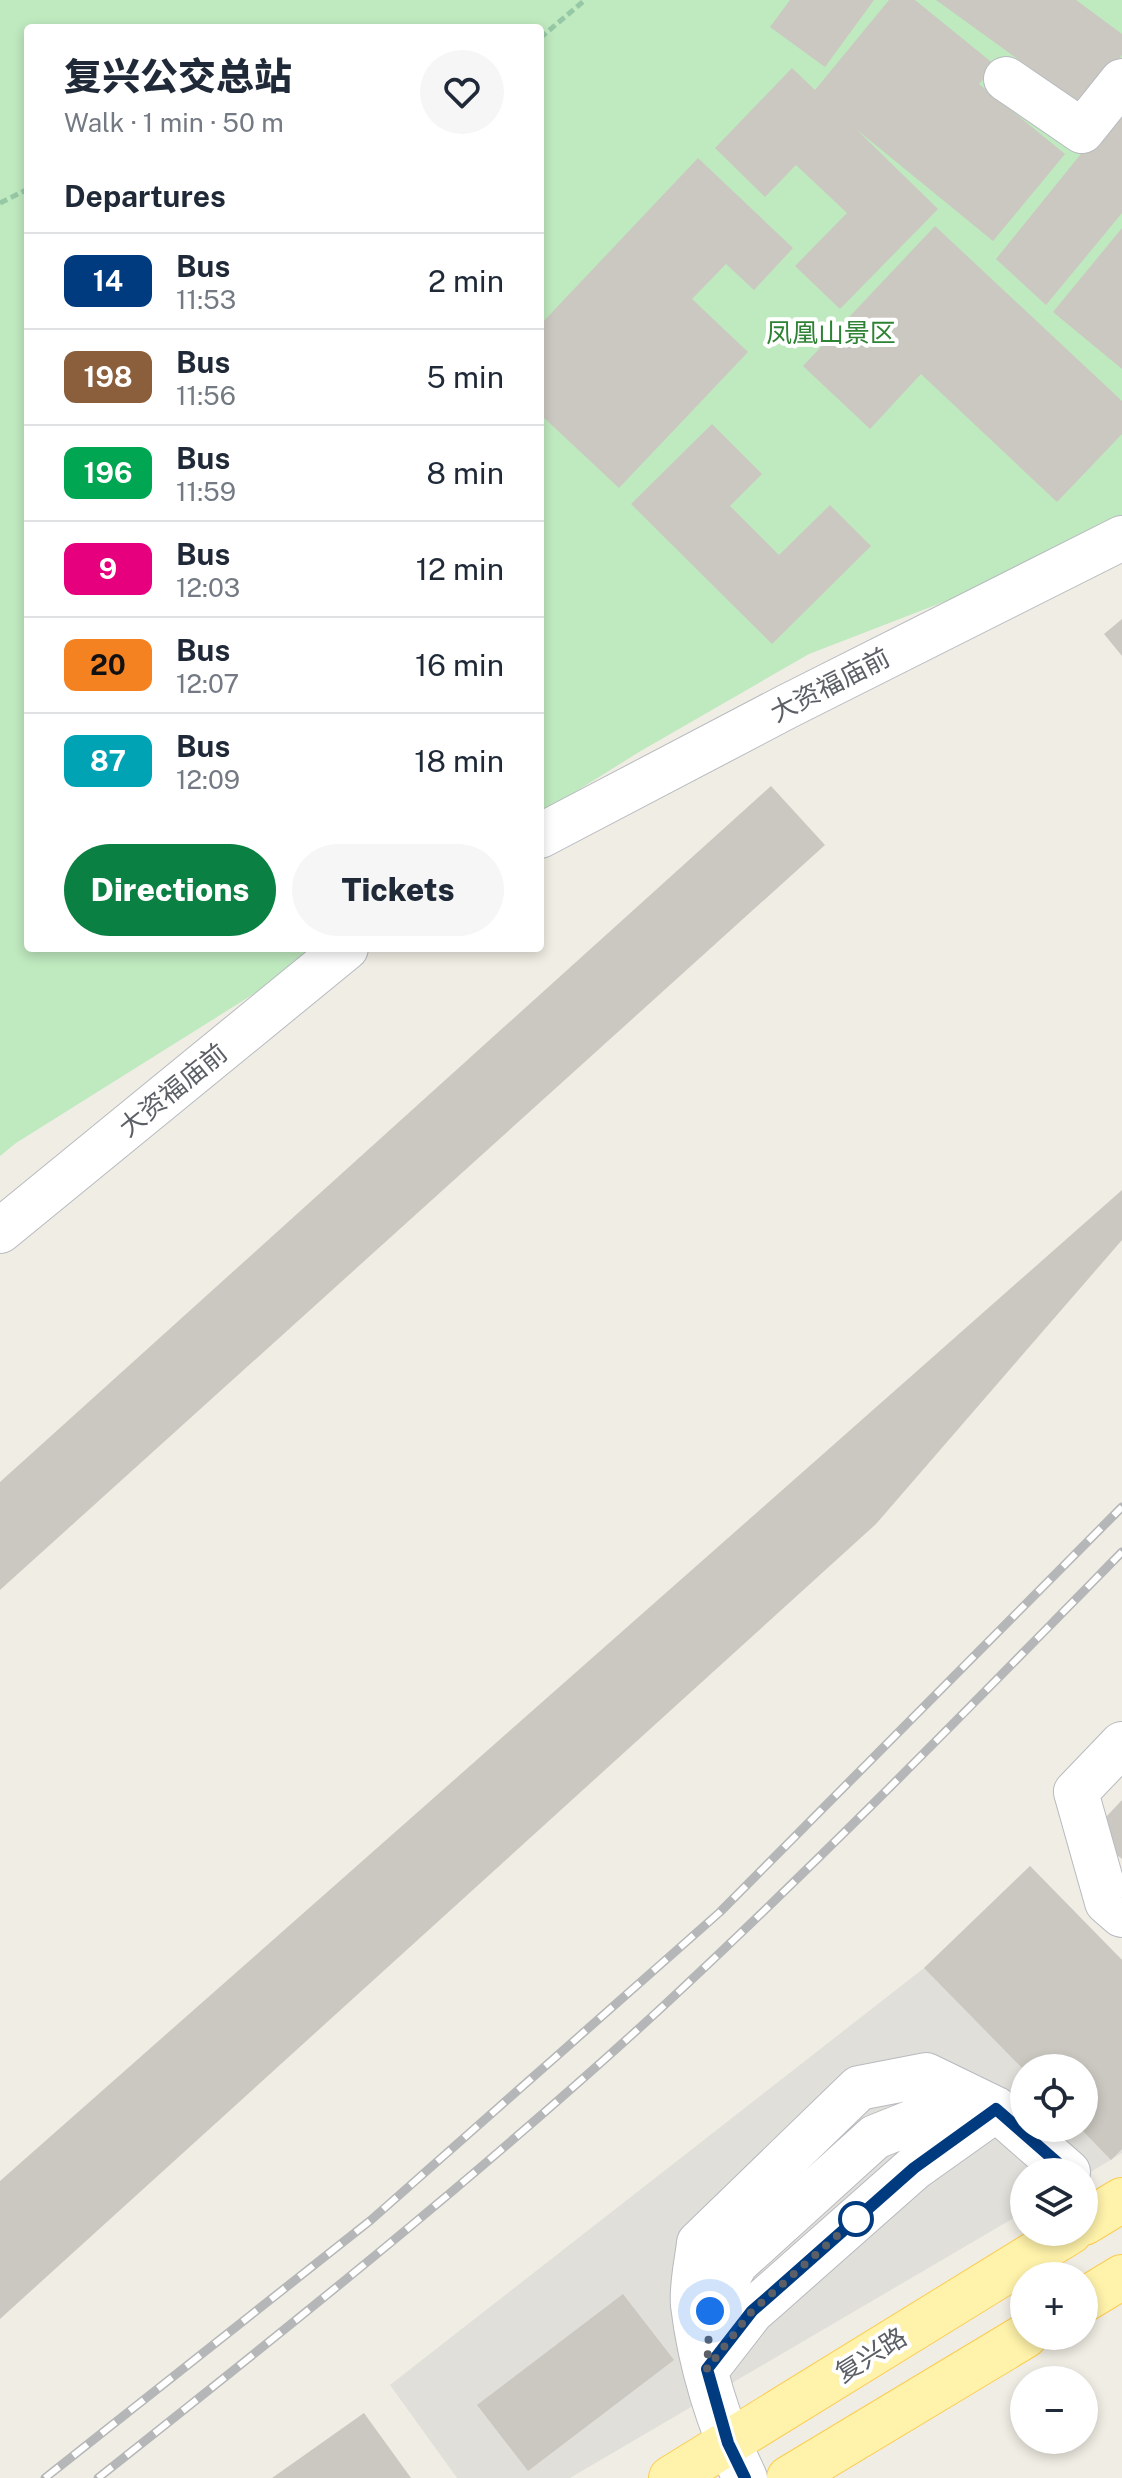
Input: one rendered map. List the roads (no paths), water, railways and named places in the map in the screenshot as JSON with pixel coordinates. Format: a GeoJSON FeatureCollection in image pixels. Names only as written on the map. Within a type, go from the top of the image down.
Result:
{"type":"FeatureCollection","features":[{"type":"Feature","properties":{"kind":"main road","name":"复兴路"},"geometry":{"type":"LineString","coordinates":[[671,2478],[737,2461],[1050,2246]]}},
{"type":"Feature","properties":{"kind":"main road"},"geometry":{"type":"LineString","coordinates":[[1098,2292],[1122,2277]]}},
{"type":"Feature","properties":{"kind":"main road"},"geometry":{"type":"LineString","coordinates":[[789,2478],[1010,2345]]}},
{"type":"Feature","properties":{"kind":"street"},"geometry":{"type":"LineString","coordinates":[[1006,79],[1082,131],[1122,81]]}},
{"type":"Feature","properties":{"kind":"street","name":"大资福庙前"},"geometry":{"type":"LineString","coordinates":[[544,834],[788,706],[1122,538]]}},
{"type":"Feature","properties":{"kind":"street","name":"大资福庙前"},"geometry":{"type":"LineString","coordinates":[[0,1231],[341,952]]}},
{"type":"Feature","properties":{"kind":"street"},"geometry":{"type":"LineString","coordinates":[[1122,1744],[1076,1792],[1107,1902],[1122,1915]]}},
{"type":"Feature","properties":{"kind":"street"},"geometry":{"type":"LineString","coordinates":[[737,2461],[707,2369],[693,2303],[699,2243],[859,2088],[926,2075],[996,2109],[1052,2158]]}},
{"type":"Feature","properties":{"kind":"street"},"geometry":{"type":"LineString","coordinates":[[707,2369],[760,2304],[914,2168],[996,2109]]}},
{"type":"Feature","properties":{"kind":"railway"},"geometry":{"type":"LineString","coordinates":[[45,2478],[371,2220],[720,1912],[1122,1507]]}},
{"type":"Feature","properties":{"kind":"railway"},"geometry":{"type":"LineString","coordinates":[[98,2478],[453,2191],[658,2011],[835,1842],[1122,1552]]}},
{"type":"Feature","properties":{"kind":"park label","name":"凤凰山景区"},"geometry":{"type":"Point","coordinates":[831,333]}}]}
